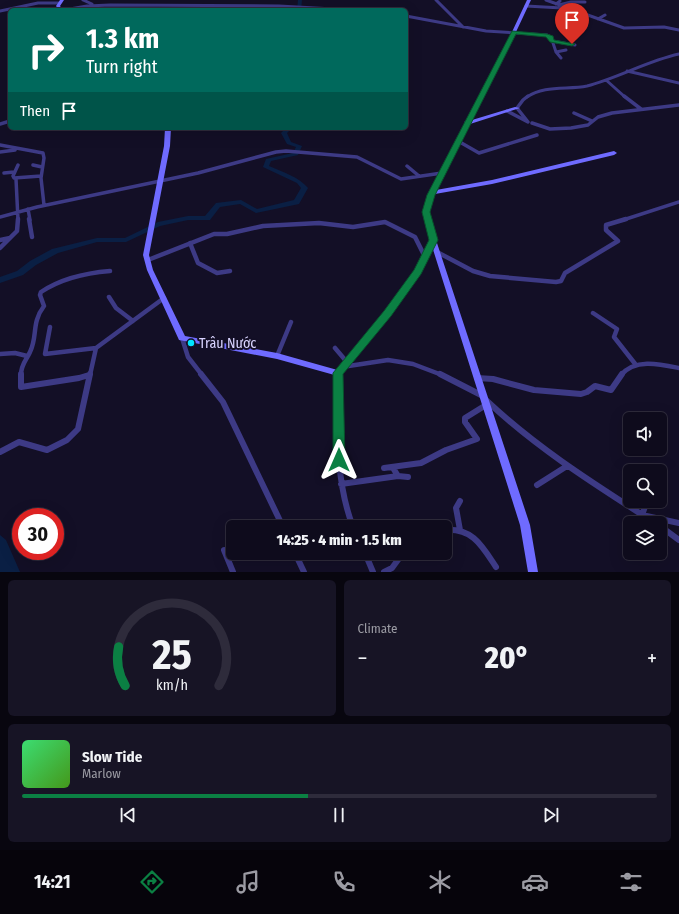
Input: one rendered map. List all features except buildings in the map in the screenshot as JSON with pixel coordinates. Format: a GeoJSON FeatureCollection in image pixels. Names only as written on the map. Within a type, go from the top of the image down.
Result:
{"type":"FeatureCollection","features":[{"type":"Feature","properties":{"kind":"street"},"geometry":{"type":"LineString","coordinates":[[83,0],[91,3],[92,4],[90,6]]}},
{"type":"Feature","properties":{"kind":"street"},"geometry":{"type":"LineString","coordinates":[[436,0],[463,27]]}},
{"type":"Feature","properties":{"kind":"street"},"geometry":{"type":"LineString","coordinates":[[546,0],[624,28],[664,27],[679,30]]}},
{"type":"Feature","properties":{"kind":"street"},"geometry":{"type":"LineString","coordinates":[[556,4],[560,1]]}},
{"type":"Feature","properties":{"kind":"street"},"geometry":{"type":"LineString","coordinates":[[17,8],[38,3],[61,2]]}},
{"type":"Feature","properties":{"kind":"street"},"geometry":{"type":"LineString","coordinates":[[560,5],[585,2]]}},
{"type":"Feature","properties":{"kind":"street"},"geometry":{"type":"LineString","coordinates":[[533,572],[525,525],[433,240],[426,212],[432,192],[528,3],[567,8]]}},
{"type":"Feature","properties":{"kind":"street"},"geometry":{"type":"LineString","coordinates":[[567,3],[573,6]]}},
{"type":"Feature","properties":{"kind":"street"},"geometry":{"type":"LineString","coordinates":[[76,8],[90,6],[240,5],[328,8]]}},
{"type":"Feature","properties":{"kind":"street"},"geometry":{"type":"LineString","coordinates":[[598,19],[605,15]]}},
{"type":"Feature","properties":{"kind":"street"},"geometry":{"type":"LineString","coordinates":[[408,16],[486,31],[547,35],[551,37],[556,52],[561,58]]}},
{"type":"Feature","properties":{"kind":"street"},"geometry":{"type":"LineString","coordinates":[[552,41],[575,46]]}},
{"type":"Feature","properties":{"kind":"street"},"geometry":{"type":"LineString","coordinates":[[556,52],[566,50]]}},
{"type":"Feature","properties":{"kind":"street"},"geometry":{"type":"LineString","coordinates":[[467,122],[472,122],[517,108],[523,98],[531,94],[584,86],[606,80],[650,61],[679,54]]}},
{"type":"Feature","properties":{"kind":"street"},"geometry":{"type":"LineString","coordinates":[[626,71],[638,72],[652,78],[679,83]]}},
{"type":"Feature","properties":{"kind":"street"},"geometry":{"type":"LineString","coordinates":[[606,80],[641,109]]}},
{"type":"Feature","properties":{"kind":"street"},"geometry":{"type":"LineString","coordinates":[[507,111],[550,129],[588,125],[592,121],[605,115],[679,105]]}},
{"type":"Feature","properties":{"kind":"street"},"geometry":{"type":"LineString","coordinates":[[517,108],[531,122]]}},
{"type":"Feature","properties":{"kind":"street"},"geometry":{"type":"LineString","coordinates":[[574,113],[592,121]]}},
{"type":"Feature","properties":{"kind":"street"},"geometry":{"type":"LineString","coordinates":[[168,130],[167,146],[146,255],[150,270],[182,338],[188,357],[223,402],[280,520]]}},
{"type":"Feature","properties":{"kind":"street"},"geometry":{"type":"LineString","coordinates":[[458,141],[479,153],[537,135]]}},
{"type":"Feature","properties":{"kind":"street"},"geometry":{"type":"LineString","coordinates":[[0,145],[43,153],[44,160],[42,176],[44,205]]}},
{"type":"Feature","properties":{"kind":"street"},"geometry":{"type":"LineString","coordinates":[[0,152],[18,149]]}},
{"type":"Feature","properties":{"kind":"street"},"geometry":{"type":"LineString","coordinates":[[0,217],[44,205],[204,172],[276,152],[294,151],[357,157],[401,179],[442,173]]}},
{"type":"Feature","properties":{"kind":"street"},"geometry":{"type":"LineString","coordinates":[[432,192],[492,182],[614,153]]}},
{"type":"Feature","properties":{"kind":"street"},"geometry":{"type":"LineString","coordinates":[[0,248],[16,231],[18,212],[16,179],[13,178],[14,172],[18,165]]}},
{"type":"Feature","properties":{"kind":"street"},"geometry":{"type":"LineString","coordinates":[[34,165],[42,167]]}},
{"type":"Feature","properties":{"kind":"street"},"geometry":{"type":"LineString","coordinates":[[407,166],[419,176]]}},
{"type":"Feature","properties":{"kind":"street"},"geometry":{"type":"LineString","coordinates":[[4,173],[14,172]]}},
{"type":"Feature","properties":{"kind":"street"},"geometry":{"type":"LineString","coordinates":[[16,179],[42,176]]}},
{"type":"Feature","properties":{"kind":"street"},"geometry":{"type":"LineString","coordinates":[[437,252],[465,268],[490,276],[556,282],[561,280],[565,273],[618,241],[606,230],[606,225],[679,202]]}},
{"type":"Feature","properties":{"kind":"street"},"geometry":{"type":"LineString","coordinates":[[28,209],[32,237]]}},
{"type":"Feature","properties":{"kind":"street"},"geometry":{"type":"LineString","coordinates":[[148,260],[214,234],[227,234],[263,226],[319,223],[353,227],[385,222],[415,237],[425,257]]}},
{"type":"Feature","properties":{"kind":"street"},"geometry":{"type":"LineString","coordinates":[[0,240],[10,238]]}},
{"type":"Feature","properties":{"kind":"street"},"geometry":{"type":"LineString","coordinates":[[350,520],[344,502],[339,475],[340,370],[403,294],[418,272],[433,240]]}},
{"type":"Feature","properties":{"kind":"street"},"geometry":{"type":"LineString","coordinates":[[190,243],[198,263],[205,266],[211,272],[219,274],[230,271]]}},
{"type":"Feature","properties":{"kind":"street"},"geometry":{"type":"LineString","coordinates":[[89,374],[79,378],[21,387],[21,370],[27,356],[31,351],[37,315],[44,306],[40,295],[41,292],[63,280],[93,272],[110,271]]}},
{"type":"Feature","properties":{"kind":"street"},"geometry":{"type":"LineString","coordinates":[[109,297],[116,308],[133,321]]}},
{"type":"Feature","properties":{"kind":"street"},"geometry":{"type":"LineString","coordinates":[[50,326],[45,354],[96,348],[164,298]]}},
{"type":"Feature","properties":{"kind":"street"},"geometry":{"type":"LineString","coordinates":[[593,313],[617,330],[614,337],[636,365]]}},
{"type":"Feature","properties":{"kind":"street"},"geometry":{"type":"LineString","coordinates":[[276,356],[291,322]]}},
{"type":"Feature","properties":{"kind":"street"},"geometry":{"type":"LineString","coordinates":[[182,338],[340,370],[378,361],[408,362],[426,367],[484,399],[522,434],[566,466],[642,515],[679,523]]}},
{"type":"Feature","properties":{"kind":"street"},"geometry":{"type":"LineString","coordinates":[[0,452],[19,442],[47,450],[67,440],[78,429],[96,348]]}},
{"type":"Feature","properties":{"kind":"street"},"geometry":{"type":"LineString","coordinates":[[335,348],[346,361]]}},
{"type":"Feature","properties":{"kind":"street"},"geometry":{"type":"LineString","coordinates":[[0,354],[15,353],[27,356]]}},
{"type":"Feature","properties":{"kind":"street"},"geometry":{"type":"LineString","coordinates":[[477,378],[493,379],[534,390],[581,394],[587,392],[595,386],[611,390],[626,370],[636,365],[652,363],[679,368]]}},
{"type":"Feature","properties":{"kind":"street"},"geometry":{"type":"LineString","coordinates":[[384,468],[421,463],[446,450],[477,439],[465,422],[465,418],[484,399]]}},
{"type":"Feature","properties":{"kind":"street"},"geometry":{"type":"LineString","coordinates":[[537,485],[566,466]]}},
{"type":"Feature","properties":{"kind":"street"},"geometry":{"type":"LineString","coordinates":[[392,468],[398,476]]}},
{"type":"Feature","properties":{"kind":"street"},"geometry":{"type":"LineString","coordinates":[[341,484],[398,476],[408,477]]}},
{"type":"Feature","properties":{"kind":"street"},"geometry":{"type":"LineString","coordinates":[[460,501],[456,508],[460,530]]}},
{"type":"Feature","properties":{"kind":"street"},"geometry":{"type":"LineString","coordinates":[[642,515],[644,508]]}},
{"type":"Feature","properties":{"kind":"street"},"geometry":{"type":"LineString","coordinates":[[452,530],[460,530],[470,533],[480,542],[496,567]]}},
{"type":"Feature","properties":{"kind":"street"},"geometry":{"type":"LineString","coordinates":[[667,531],[679,540]]}},
{"type":"Feature","properties":{"kind":"street"},"geometry":{"type":"LineString","coordinates":[[224,550],[233,572]]}},
{"type":"Feature","properties":{"kind":"street"},"geometry":{"type":"LineString","coordinates":[[298,560],[304,572]]}},
{"type":"Feature","properties":{"kind":"street"},"geometry":{"type":"LineString","coordinates":[[367,560],[373,572]]}},
{"type":"Feature","properties":{"kind":"street"},"geometry":{"type":"LineString","coordinates":[[384,572],[392,568],[398,560]]}},
{"type":"Feature","properties":{"kind":"water"},"geometry":{"type":"Polygon","coordinates":[[[0,535],[6,540],[12,554],[12,560],[15,560],[20,572],[0,572],[0,535]]]}},
{"type":"Feature","properties":{"kind":"waterway"},"geometry":{"type":"LineString","coordinates":[[299,8],[300,0]]}},
{"type":"Feature","properties":{"kind":"waterway"},"geometry":{"type":"LineString","coordinates":[[0,280],[20,273],[33,263],[55,251],[97,240],[126,240],[158,224],[188,218],[207,218],[218,205],[241,202],[256,211],[297,202],[305,188],[299,182],[266,167],[268,160],[296,154],[299,146],[289,143],[284,133],[287,130]]}},
{"type":"Feature","properties":{"kind":"place","name":"Trâu Nước"},"geometry":{"type":"Point","coordinates":[191,343]}},
{"type":"Feature","properties":{"kind":"route"},"geometry":{"type":"LineString","coordinates":[[339,460],[338,373],[346,361],[363,344],[388,313],[418,272],[433,240],[427,221],[426,212],[431,195],[514,32],[547,35],[551,37],[552,41],[572,44]]}}]}
